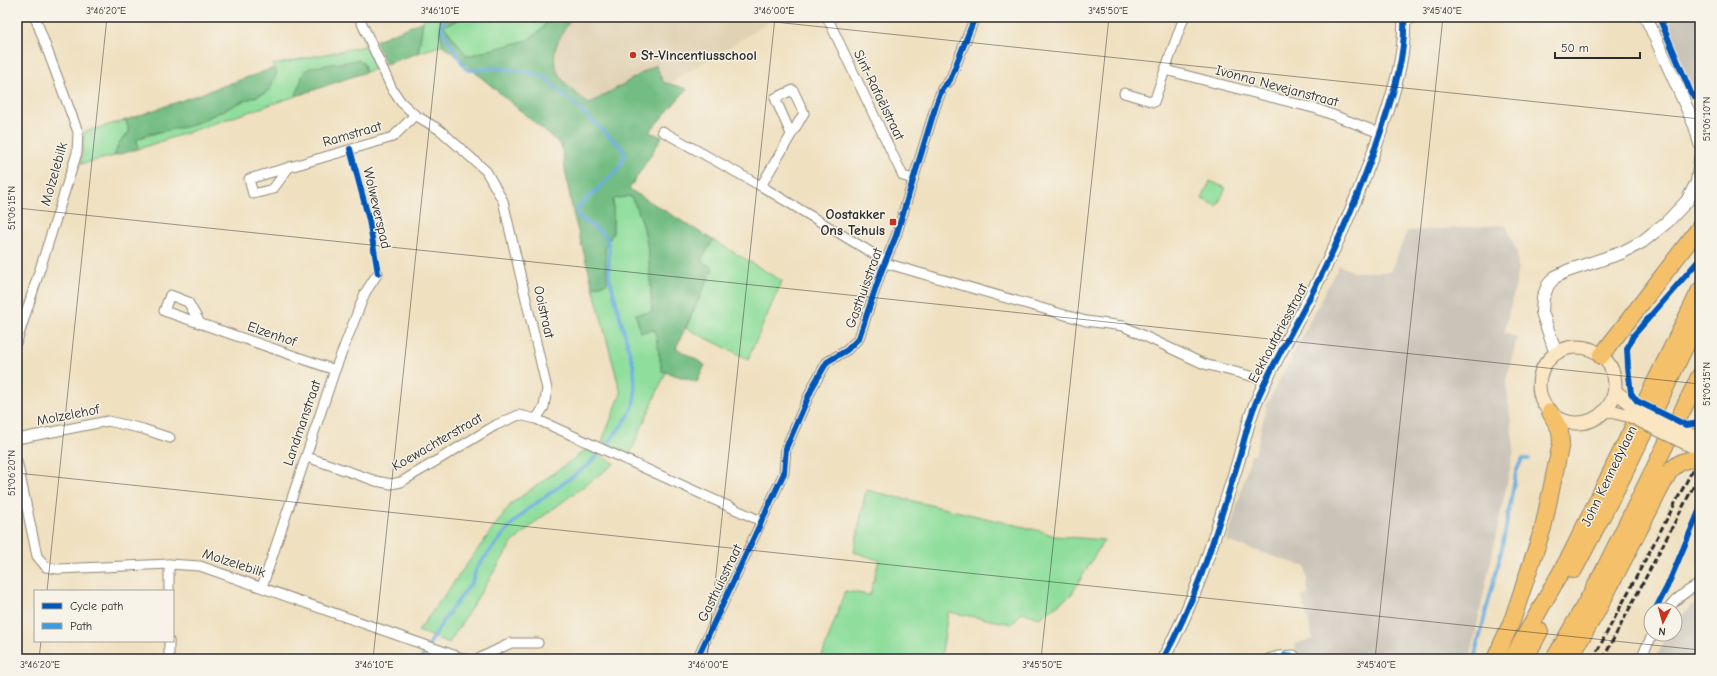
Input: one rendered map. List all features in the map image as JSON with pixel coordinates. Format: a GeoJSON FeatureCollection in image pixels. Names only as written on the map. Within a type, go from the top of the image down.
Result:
{"type":"FeatureCollection","features":[{"type":"Feature","properties":{"kind":"highway"},"geometry":{"type":"LineString","coordinates":[[1601,356],[1700,227]]}},
{"type":"Feature","properties":{"kind":"highway","name":"John Kennedylaan"},"geometry":{"type":"LineString","coordinates":[[1512,659],[1571,554],[1700,290]]}},
{"type":"Feature","properties":{"kind":"highway","name":"John Kennedylaan"},"geometry":{"type":"LineString","coordinates":[[1525,659],[1622,478],[1700,316]]}},
{"type":"Feature","properties":{"kind":"highway"},"geometry":{"type":"LineString","coordinates":[[1554,659],[1600,578],[1700,375]]}},
{"type":"Feature","properties":{"kind":"highway"},"geometry":{"type":"LineString","coordinates":[[1495,659],[1512,620],[1543,528],[1561,444],[1560,430],[1550,412]]}},
{"type":"Feature","properties":{"kind":"highway"},"geometry":{"type":"LineString","coordinates":[[1569,659],[1596,613],[1669,472],[1680,462],[1690,459],[1700,460]]}},
{"type":"Feature","properties":{"kind":"main road"},"geometry":{"type":"LineString","coordinates":[[1579,347],[1591,350],[1601,356],[1613,372],[1615,391],[1612,401],[1606,410],[1591,420],[1573,423],[1561,419],[1550,412],[1543,402],[1540,392],[1542,370],[1548,361],[1556,354],[1567,349],[1579,347]]}},
{"type":"Feature","properties":{"kind":"main road"},"geometry":{"type":"LineString","coordinates":[[1615,391],[1633,412],[1700,450]]}},
{"type":"Feature","properties":{"kind":"main road"},"geometry":{"type":"LineString","coordinates":[[1606,410],[1633,412],[1700,440]]}},
{"type":"Feature","properties":{"kind":"street","name":"Molzelebilk"},"geometry":{"type":"LineString","coordinates":[[17,341],[77,154],[78,132],[35,17]]}},
{"type":"Feature","properties":{"kind":"street","name":"Ooistraat"},"geometry":{"type":"LineString","coordinates":[[359,17],[392,89],[415,115],[440,130],[486,171],[503,201],[547,389],[544,407],[536,419]]}},
{"type":"Feature","properties":{"kind":"street","name":"Sint-Rafaëlstraat"},"geometry":{"type":"LineString","coordinates":[[827,17],[903,176],[913,179]]}},
{"type":"Feature","properties":{"kind":"street","name":"Gasthuisstraat"},"geometry":{"type":"LineString","coordinates":[[697,659],[785,469],[786,448],[813,386],[827,362],[847,350],[859,338],[896,236],[942,89],[950,80],[975,17]]}},
{"type":"Feature","properties":{"kind":"street"},"geometry":{"type":"LineString","coordinates":[[1124,93],[1154,102],[1184,17]]}},
{"type":"Feature","properties":{"kind":"street"},"geometry":{"type":"LineString","coordinates":[[1404,19],[1416,17]]}},
{"type":"Feature","properties":{"kind":"street"},"geometry":{"type":"LineString","coordinates":[[1646,17],[1694,126],[1700,144]]}},
{"type":"Feature","properties":{"kind":"street","name":"Eekhoutdriesstraat"},"geometry":{"type":"LineString","coordinates":[[1163,659],[1190,607],[1198,586],[1255,404],[1266,380],[1313,292],[1342,232],[1380,133],[1398,72],[1404,19]]}},
{"type":"Feature","properties":{"kind":"street","name":"Ivonna Nevejanstraat"},"geometry":{"type":"LineString","coordinates":[[1165,70],[1318,109],[1380,133]]}},
{"type":"Feature","properties":{"kind":"street","name":"Ramstraat"},"geometry":{"type":"LineString","coordinates":[[289,168],[393,137],[415,115]]}},
{"type":"Feature","properties":{"kind":"street"},"geometry":{"type":"LineString","coordinates":[[662,130],[761,186],[878,256],[885,263]]}},
{"type":"Feature","properties":{"kind":"street"},"geometry":{"type":"LineString","coordinates":[[761,186],[791,134]]}},
{"type":"Feature","properties":{"kind":"street"},"geometry":{"type":"LineString","coordinates":[[1556,354],[1542,312],[1543,298],[1548,285],[1555,278],[1567,271],[1621,253],[1642,242],[1667,222],[1686,201],[1697,182],[1700,160]]}},
{"type":"Feature","properties":{"kind":"street","name":"Gasthuisstraat"},"geometry":{"type":"LineString","coordinates":[[885,263],[1086,321],[1123,326],[1204,364],[1266,380]]}},
{"type":"Feature","properties":{"kind":"street","name":"Landmanstraat"},"geometry":{"type":"LineString","coordinates":[[262,587],[307,457],[335,370],[365,292],[378,273]]}},
{"type":"Feature","properties":{"kind":"street","name":"Elzenhof"},"geometry":{"type":"LineString","coordinates":[[200,323],[335,370]]}},
{"type":"Feature","properties":{"kind":"street","name":"Koewachterstraat"},"geometry":{"type":"LineString","coordinates":[[307,457],[391,484],[401,482],[496,426],[519,415],[536,419]]}},
{"type":"Feature","properties":{"kind":"street"},"geometry":{"type":"LineString","coordinates":[[536,419],[761,521]]}},
{"type":"Feature","properties":{"kind":"street","name":"Molzelehof"},"geometry":{"type":"LineString","coordinates":[[17,439],[108,421],[143,429],[170,438]]}},
{"type":"Feature","properties":{"kind":"street","name":"Molzelebilk"},"geometry":{"type":"LineString","coordinates":[[17,461],[37,556],[46,566],[58,569],[169,564],[200,566],[465,659]]}},
{"type":"Feature","properties":{"kind":"street"},"geometry":{"type":"LineString","coordinates":[[169,564],[169,590]]}},
{"type":"Feature","properties":{"kind":"street"},"geometry":{"type":"LineString","coordinates":[[1674,602],[1687,591],[1700,584]]}},
{"type":"Feature","properties":{"kind":"street"},"geometry":{"type":"LineString","coordinates":[[169,642],[169,659]]}},
{"type":"Feature","properties":{"kind":"street"},"geometry":{"type":"LineString","coordinates":[[1640,659],[1649,642]]}},
{"type":"Feature","properties":{"kind":"street"},"geometry":{"type":"LineString","coordinates":[[478,659],[511,643],[538,643]]}},
{"type":"Feature","properties":{"kind":"street"},"geometry":{"type":"LineString","coordinates":[[1268,659],[1278,656],[1294,655]]}},
{"type":"Feature","properties":{"kind":"shaded area","name":"St-Vincentiusschool"},"geometry":{"type":"Polygon","coordinates":[[[562,17],[778,17],[602,125],[545,72],[562,17]]]}},
{"type":"Feature","properties":{"kind":"shaded area"},"geometry":{"type":"Polygon","coordinates":[[[1663,17],[1700,17],[1700,97],[1695,93],[1690,83],[1663,17]]]}},
{"type":"Feature","properties":{"kind":"shaded area"},"geometry":{"type":"Polygon","coordinates":[[[1506,225],[1517,252],[1518,275],[1504,333],[1517,338],[1506,380],[1514,450],[1470,659],[1299,659],[1294,644],[1313,639],[1302,597],[1308,595],[1306,567],[1227,541],[1251,455],[1255,455],[1267,404],[1339,265],[1353,272],[1391,272],[1407,231],[1506,225]]]}},
{"type":"Feature","properties":{"kind":"shaded area"},"geometry":{"type":"Polygon","coordinates":[[[1700,602],[1700,659],[1655,659],[1665,642],[1683,642],[1683,614],[1693,605],[1700,602]]]}},
{"type":"Feature","properties":{"kind":"green space"},"geometry":{"type":"Polygon","coordinates":[[[426,17],[441,17],[440,32],[443,45],[418,53],[423,21],[426,17]]]}},
{"type":"Feature","properties":{"kind":"green space"},"geometry":{"type":"Polygon","coordinates":[[[441,17],[459,17],[458,20],[444,26],[467,56],[528,40],[543,28],[549,17],[572,17],[561,35],[556,47],[554,57],[555,65],[563,80],[575,93],[589,104],[656,65],[663,82],[687,89],[649,132],[662,137],[629,189],[713,240],[701,261],[713,268],[676,348],[705,365],[697,382],[662,371],[655,330],[640,332],[636,314],[652,312],[650,267],[646,237],[637,209],[630,196],[613,199],[613,233],[605,246],[607,283],[593,287],[572,209],[561,145],[443,45],[440,32],[441,17]]]}},
{"type":"Feature","properties":{"kind":"green space"},"geometry":{"type":"Polygon","coordinates":[[[459,17],[549,17],[543,28],[528,40],[467,56],[444,26],[458,20],[459,17]]]}},
{"type":"Feature","properties":{"kind":"green space"},"geometry":{"type":"Polygon","coordinates":[[[423,21],[418,53],[386,64],[375,41],[423,21]]]}},
{"type":"Feature","properties":{"kind":"green space"},"geometry":{"type":"Polygon","coordinates":[[[364,46],[377,68],[366,72],[363,62],[304,71],[296,96],[138,149],[137,139],[214,115],[241,102],[265,93],[277,73],[272,65],[364,46]]]}},
{"type":"Feature","properties":{"kind":"green space"},"geometry":{"type":"Polygon","coordinates":[[[358,60],[363,62],[366,72],[296,96],[304,71],[313,67],[358,60]]]}},
{"type":"Feature","properties":{"kind":"green space"},"geometry":{"type":"Polygon","coordinates":[[[274,68],[277,73],[270,89],[265,93],[241,102],[190,126],[148,134],[137,139],[138,149],[114,156],[120,141],[129,133],[126,120],[274,68]]]}},
{"type":"Feature","properties":{"kind":"green space"},"geometry":{"type":"Polygon","coordinates":[[[126,120],[129,132],[120,141],[114,156],[81,164],[84,132],[126,120]]]}},
{"type":"Feature","properties":{"kind":"green space"},"geometry":{"type":"Polygon","coordinates":[[[1210,181],[1226,188],[1217,206],[1202,199],[1210,181]]]}},
{"type":"Feature","properties":{"kind":"green space"},"geometry":{"type":"Polygon","coordinates":[[[630,196],[637,209],[646,237],[650,267],[652,312],[636,314],[640,332],[655,330],[662,371],[666,372],[630,454],[602,441],[621,394],[593,287],[607,283],[605,246],[613,233],[613,199],[630,196]]]}},
{"type":"Feature","properties":{"kind":"green space"},"geometry":{"type":"Polygon","coordinates":[[[713,240],[782,281],[748,359],[686,328],[713,268],[701,261],[713,240]]]}},
{"type":"Feature","properties":{"kind":"green space"},"geometry":{"type":"Polygon","coordinates":[[[587,449],[615,463],[538,520],[512,543],[449,643],[418,631],[511,504],[587,449]]]}},
{"type":"Feature","properties":{"kind":"green space"},"geometry":{"type":"Polygon","coordinates":[[[866,490],[1041,531],[1054,536],[1104,540],[1071,595],[1039,618],[1022,612],[1012,624],[948,612],[941,659],[821,659],[845,591],[870,595],[879,560],[854,552],[866,490]]]}},
{"type":"Feature","properties":{"kind":"waterway"},"geometry":{"type":"LineString","coordinates":[[421,659],[443,621],[472,582],[477,567],[512,524],[527,510],[588,465],[607,445],[627,418],[633,407],[635,394],[634,368],[609,276],[609,246],[606,236],[578,216],[578,207],[618,170],[625,154],[622,148],[543,76],[506,69],[494,68],[472,71],[466,69],[442,30],[444,17]]}},
{"type":"Feature","properties":{"kind":"waterway"},"geometry":{"type":"LineString","coordinates":[[1474,659],[1502,548],[1516,472],[1522,459],[1529,459]]}},
{"type":"Feature","properties":{"kind":"railway"},"geometry":{"type":"LineString","coordinates":[[1593,659],[1700,456]]}},
{"type":"Feature","properties":{"kind":"railway"},"geometry":{"type":"LineString","coordinates":[[1603,659],[1700,474]]}},
{"type":"Feature","properties":{"kind":"marked path"},"geometry":{"type":"LineString","coordinates":[[1268,659],[1281,655],[1295,655],[1303,659]]}},
{"type":"Feature","properties":{"kind":"cycle path"},"geometry":{"type":"LineString","coordinates":[[697,659],[784,473],[786,448],[813,386],[827,362],[847,350],[859,338],[881,272],[896,236],[936,105],[942,89],[950,80],[975,17]]}},
{"type":"Feature","properties":{"kind":"cycle path"},"geometry":{"type":"LineString","coordinates":[[1163,659],[1187,611],[1197,587],[1238,462],[1253,409],[1269,374],[1333,251],[1368,168],[1395,86],[1403,44],[1404,17]]}},
{"type":"Feature","properties":{"kind":"cycle path"},"geometry":{"type":"LineString","coordinates":[[1659,17],[1691,93],[1700,101]]}},
{"type":"Feature","properties":{"kind":"cycle path","name":"Wolweverspad"},"geometry":{"type":"LineString","coordinates":[[350,149],[369,220],[378,273]]}},
{"type":"Feature","properties":{"kind":"cycle path"},"geometry":{"type":"LineString","coordinates":[[1700,259],[1633,336],[1627,349],[1631,393],[1637,401],[1686,425],[1700,423]]}},
{"type":"Feature","properties":{"kind":"cycle path"},"geometry":{"type":"LineString","coordinates":[[1659,602],[1700,509]]}},
{"type":"Feature","properties":{"kind":"place","name":"St-Vincentiusschool"},"geometry":{"type":"Point","coordinates":[633,55]}},
{"type":"Feature","properties":{"kind":"place","name":"Oostakker Ons Tehuis"},"geometry":{"type":"Point","coordinates":[893,222]}}]}
